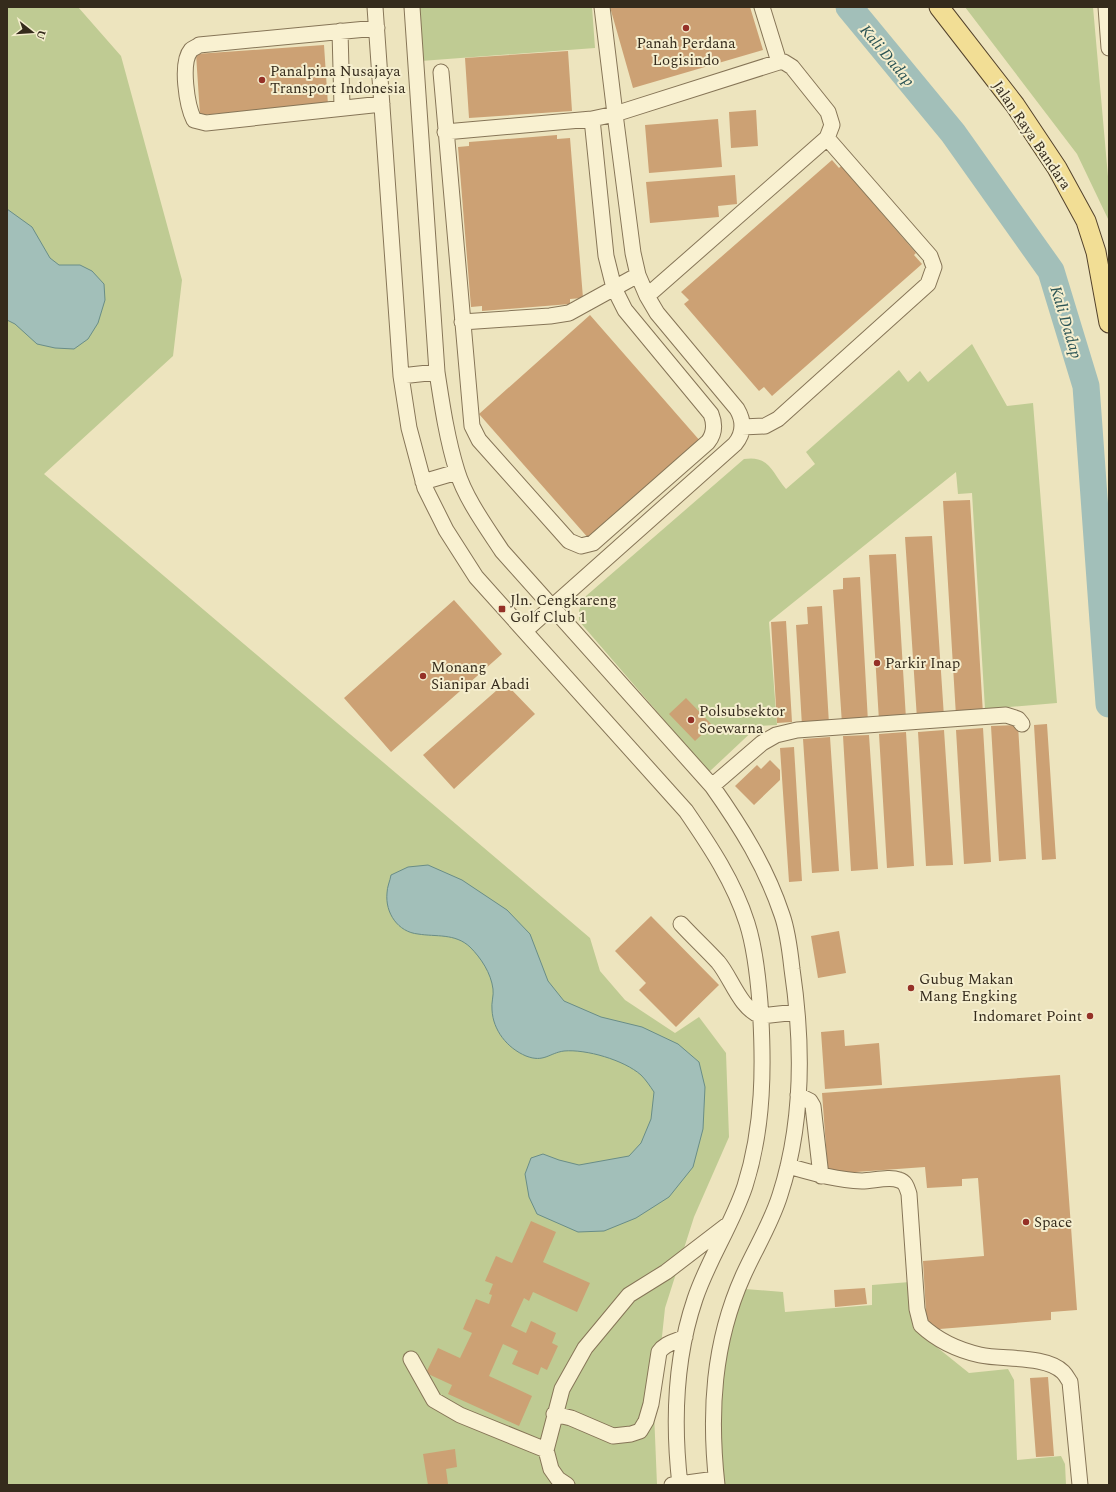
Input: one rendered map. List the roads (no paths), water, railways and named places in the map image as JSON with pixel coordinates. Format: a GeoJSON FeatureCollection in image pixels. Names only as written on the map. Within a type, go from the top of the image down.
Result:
{"type":"FeatureCollection","features":[{"type":"Feature","properties":{"kind":"main road","name":"Jalan Raya Bandara"},"geometry":{"type":"LineString","coordinates":[[939,7],[1015,105],[1057,168],[1082,214],[1096,252],[1109,323]]}},
{"type":"Feature","properties":{"kind":"street"},"geometry":{"type":"LineString","coordinates":[[375,7],[401,376],[409,428],[423,482],[446,530],[476,577],[526,630],[686,811],[708,843],[725,872],[747,923],[754,955],[760,1016],[762,1097],[760,1126],[745,1187],[709,1264],[695,1299],[685,1337],[676,1418],[678,1485],[716,1482],[712,1416],[720,1343],[729,1309],[743,1275],[763,1236],[780,1197],[795,1132],[798,1095],[796,1012],[791,958],[783,916],[758,856],[741,827],[712,786],[502,551],[479,515],[457,472],[445,424],[437,372],[412,7]]}},
{"type":"Feature","properties":{"kind":"street"},"geometry":{"type":"LineString","coordinates":[[526,630],[735,444],[741,434],[742,427],[742,421],[737,409],[668,328],[647,296],[638,275],[633,253],[602,7]]}},
{"type":"Feature","properties":{"kind":"street"},"geometry":{"type":"LineString","coordinates":[[762,7],[779,62]]}},
{"type":"Feature","properties":{"kind":"street"},"geometry":{"type":"LineString","coordinates":[[1106,7],[1109,48]]}},
{"type":"Feature","properties":{"kind":"street"},"geometry":{"type":"LineString","coordinates":[[377,28],[199,45],[192,50],[188,57],[186,69],[187,97],[191,115],[194,120],[206,123],[342,107],[382,104]]}},
{"type":"Feature","properties":{"kind":"street"},"geometry":{"type":"LineString","coordinates":[[340,31],[342,107]]}},
{"type":"Feature","properties":{"kind":"street"},"geometry":{"type":"LineString","coordinates":[[445,132],[592,119],[615,114],[779,62],[784,62],[792,67],[828,112],[832,125],[827,138],[647,296]]}},
{"type":"Feature","properties":{"kind":"street"},"geometry":{"type":"LineString","coordinates":[[441,72],[470,417],[475,434],[569,541],[577,545],[585,546],[593,543],[708,442],[714,431],[711,414],[625,310],[614,288],[606,256],[592,119]]}},
{"type":"Feature","properties":{"kind":"street"},"geometry":{"type":"LineString","coordinates":[[742,427],[765,426],[778,419],[928,284],[933,273],[934,267],[930,256],[827,138]]}},
{"type":"Feature","properties":{"kind":"street"},"geometry":{"type":"LineString","coordinates":[[462,322],[550,316],[569,313],[638,275]]}},
{"type":"Feature","properties":{"kind":"street"},"geometry":{"type":"LineString","coordinates":[[401,376],[437,372]]}},
{"type":"Feature","properties":{"kind":"street"},"geometry":{"type":"LineString","coordinates":[[423,482],[457,472]]}},
{"type":"Feature","properties":{"kind":"street"},"geometry":{"type":"LineString","coordinates":[[712,786],[762,743],[776,735],[797,730],[1006,715],[1018,719],[1022,724]]}},
{"type":"Feature","properties":{"kind":"street"},"geometry":{"type":"LineString","coordinates":[[680,924],[719,964],[735,990],[751,1010],[760,1016],[796,1012]]}},
{"type":"Feature","properties":{"kind":"street"},"geometry":{"type":"LineString","coordinates":[[798,1095],[810,1101],[813,1106],[821,1176]]}},
{"type":"Feature","properties":{"kind":"street"},"geometry":{"type":"LineString","coordinates":[[788,1166],[821,1176],[863,1181],[898,1179],[907,1186],[911,1212],[917,1309],[921,1325],[928,1332],[962,1350],[981,1355],[1035,1361],[1052,1365],[1063,1372],[1070,1382],[1080,1485]]}},
{"type":"Feature","properties":{"kind":"street"},"geometry":{"type":"LineString","coordinates":[[567,1485],[558,1479],[551,1469],[546,1450],[554,1414],[562,1389],[585,1348],[629,1295],[666,1272],[729,1224]]}},
{"type":"Feature","properties":{"kind":"street"},"geometry":{"type":"LineString","coordinates":[[554,1414],[572,1418],[613,1436],[631,1434],[640,1430],[646,1421],[651,1404],[659,1352],[669,1343],[685,1337]]}},
{"type":"Feature","properties":{"kind":"street"},"geometry":{"type":"LineString","coordinates":[[411,1358],[434,1400],[460,1415],[546,1450]]}},
{"type":"Feature","properties":{"kind":"water"},"geometry":{"type":"Polygon","coordinates":[[[7,209],[32,227],[50,258],[59,265],[80,265],[92,271],[104,284],[105,300],[98,323],[88,339],[74,349],[55,348],[37,344],[15,324],[7,320],[7,209]]]}},
{"type":"Feature","properties":{"kind":"water"},"geometry":{"type":"Polygon","coordinates":[[[428,865],[462,880],[507,910],[530,934],[548,981],[564,1001],[601,1017],[642,1027],[678,1044],[699,1062],[705,1087],[703,1129],[693,1167],[669,1197],[636,1218],[604,1231],[578,1232],[537,1214],[529,1197],[525,1174],[531,1158],[543,1154],[579,1165],[629,1156],[641,1143],[651,1119],[654,1092],[641,1075],[615,1060],[594,1054],[573,1051],[559,1052],[542,1058],[532,1058],[519,1053],[502,1038],[493,1017],[492,983],[485,966],[474,951],[458,939],[445,936],[425,935],[404,930],[394,920],[388,908],[387,888],[391,875],[408,867],[428,865]]]}},
{"type":"Feature","properties":{"kind":"waterway","name":"Kali Dadap"},"geometry":{"type":"LineString","coordinates":[[849,7],[953,133],[1051,271],[1086,386],[1109,704]]}},
{"type":"Feature","properties":{"kind":"place","name":"Panah Perdana Logisindo"},"geometry":{"type":"Point","coordinates":[686,28]}},
{"type":"Feature","properties":{"kind":"place","name":"Panalpina Nusajaya Transport Indonesia"},"geometry":{"type":"Point","coordinates":[262,80]}},
{"type":"Feature","properties":{"kind":"place","name":"Jln. Cengkareng Golf Club 1"},"geometry":{"type":"Point","coordinates":[502,609]}},
{"type":"Feature","properties":{"kind":"place","name":"Parkir Inap"},"geometry":{"type":"Point","coordinates":[877,663]}},
{"type":"Feature","properties":{"kind":"place","name":"Monang Sianipar Abadi"},"geometry":{"type":"Point","coordinates":[423,676]}},
{"type":"Feature","properties":{"kind":"place","name":"Polsubsektor Soewarna"},"geometry":{"type":"Point","coordinates":[691,720]}},
{"type":"Feature","properties":{"kind":"place","name":"Gubug Makan Mang Engking"},"geometry":{"type":"Point","coordinates":[911,988]}},
{"type":"Feature","properties":{"kind":"place","name":"Indomaret Point"},"geometry":{"type":"Point","coordinates":[1090,1016]}},
{"type":"Feature","properties":{"kind":"place","name":"Space"},"geometry":{"type":"Point","coordinates":[1026,1222]}}]}
